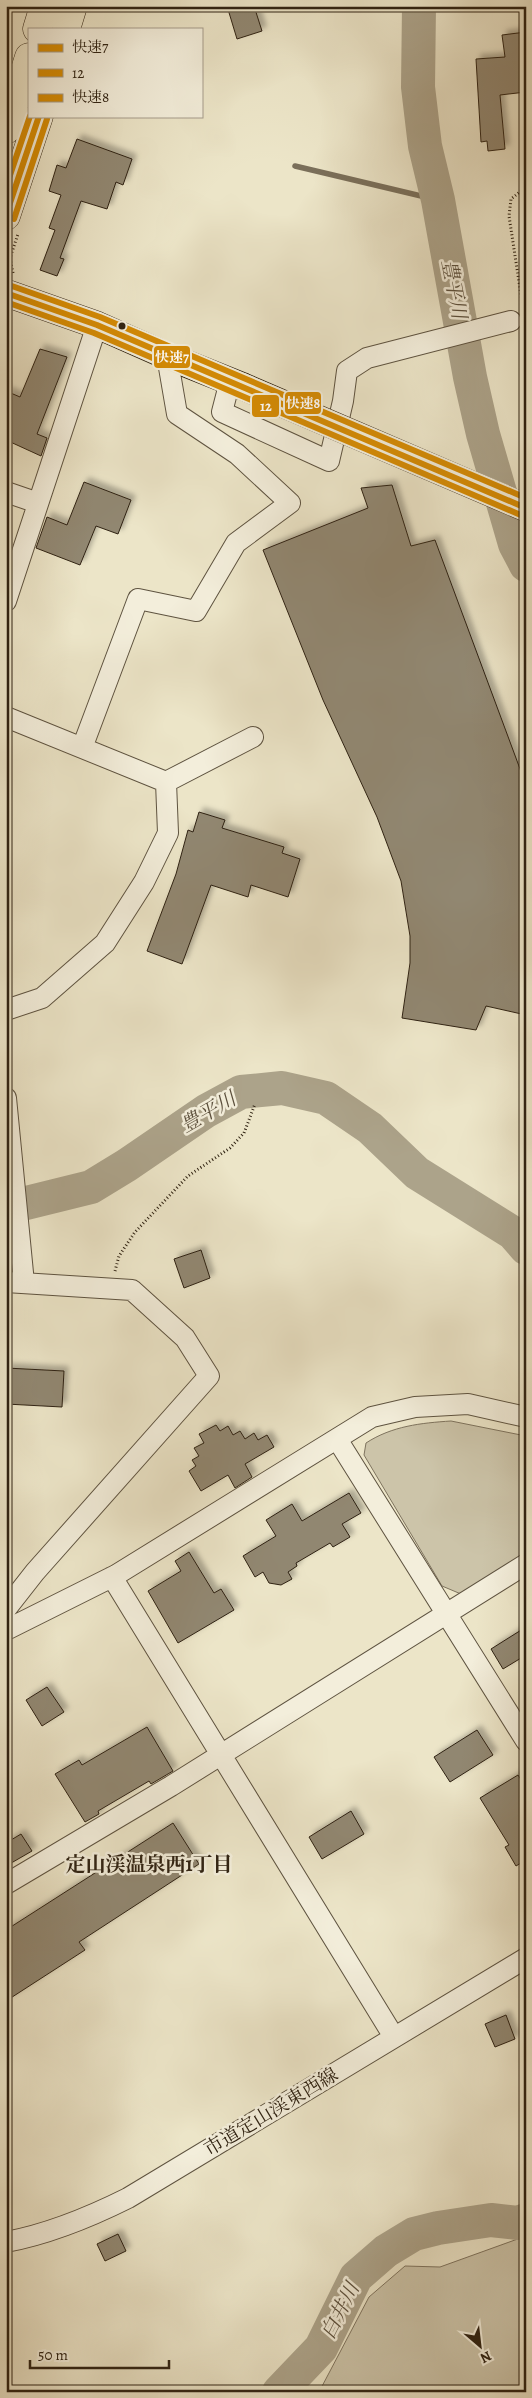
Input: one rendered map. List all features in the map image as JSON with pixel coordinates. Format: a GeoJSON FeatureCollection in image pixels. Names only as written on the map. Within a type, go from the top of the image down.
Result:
{"type":"FeatureCollection","features":[{"type":"Feature","properties":{"kind":"highway"},"geometry":{"type":"LineString","coordinates":[[37,28],[44,6]]}},
{"type":"Feature","properties":{"kind":"highway"},"geometry":{"type":"LineString","coordinates":[[66,28],[73,6]]}},
{"type":"Feature","properties":{"kind":"highway"},"geometry":{"type":"LineString","coordinates":[[8,120],[28,60]]}},
{"type":"Feature","properties":{"kind":"highway"},"geometry":{"type":"LineString","coordinates":[[13,223],[37,120]]}},
{"type":"Feature","properties":{"kind":"main road"},"geometry":{"type":"LineString","coordinates":[[11,285],[167,356],[236,383],[526,508]]}},
{"type":"Feature","properties":{"kind":"street"},"geometry":{"type":"LineString","coordinates":[[8,120],[37,120]]}},
{"type":"Feature","properties":{"kind":"street"},"geometry":{"type":"LineString","coordinates":[[236,383],[222,412],[329,461],[343,401],[347,371],[367,358],[511,321]]}},
{"type":"Feature","properties":{"kind":"street"},"geometry":{"type":"LineString","coordinates":[[6,602],[97,325]]}},
{"type":"Feature","properties":{"kind":"street"},"geometry":{"type":"LineString","coordinates":[[82,748],[138,599],[196,612],[236,543],[290,503],[237,454],[176,414],[167,356]]}},
{"type":"Feature","properties":{"kind":"street"},"geometry":{"type":"LineString","coordinates":[[6,492],[38,503]]}},
{"type":"Feature","properties":{"kind":"street"},"geometry":{"type":"LineString","coordinates":[[6,717],[166,782],[253,737]]}},
{"type":"Feature","properties":{"kind":"street"},"geometry":{"type":"LineString","coordinates":[[6,1010],[42,998],[105,943],[144,882],[168,833],[166,782]]}},
{"type":"Feature","properties":{"kind":"street"},"geometry":{"type":"LineString","coordinates":[[6,1098],[21,1260],[15,1282],[132,1290],[185,1338],[209,1376],[34,1572],[6,1609]]}},
{"type":"Feature","properties":{"kind":"street"},"geometry":{"type":"LineString","coordinates":[[6,1630],[112,1577],[372,1417],[415,1407],[468,1404],[526,1417]]}},
{"type":"Feature","properties":{"kind":"street"},"geometry":{"type":"LineString","coordinates":[[337,1439],[526,1741]]}},
{"type":"Feature","properties":{"kind":"street"},"geometry":{"type":"LineString","coordinates":[[6,1884],[222,1754],[526,1564]]}},
{"type":"Feature","properties":{"kind":"street"},"geometry":{"type":"LineString","coordinates":[[112,1577],[394,2037]]}},
{"type":"Feature","properties":{"kind":"street","name":"市道定山渓東西線"},"geometry":{"type":"LineString","coordinates":[[6,2242],[92,2216],[128,2198],[526,1958]]}},
{"type":"Feature","properties":{"kind":"path"},"geometry":{"type":"LineString","coordinates":[[511,321],[522,316],[524,311],[509,216],[511,199],[526,187]]}},
{"type":"Feature","properties":{"kind":"path"},"geometry":{"type":"LineString","coordinates":[[11,285],[10,258],[13,223]]}},
{"type":"Feature","properties":{"kind":"path"},"geometry":{"type":"LineString","coordinates":[[113,1279],[119,1256],[135,1232],[188,1176],[230,1148],[244,1133],[255,1104]]}},
{"type":"Feature","properties":{"kind":"shaded area"},"geometry":{"type":"Polygon","coordinates":[[[451,1421],[526,1436],[526,1555],[461,1594],[442,1586],[364,1455],[366,1443],[396,1429],[418,1424],[451,1421]]]}},
{"type":"Feature","properties":{"kind":"shaded area"},"geometry":{"type":"Polygon","coordinates":[[[526,2236],[526,2392],[319,2392],[369,2297],[405,2266],[440,2267],[526,2236]]]}},
{"type":"Feature","properties":{"kind":"building"},"geometry":{"type":"Polygon","coordinates":[[[227,6],[254,6],[262,31],[237,39],[227,6]]]}},
{"type":"Feature","properties":{"kind":"building"},"geometry":{"type":"Polygon","coordinates":[[[526,32],[526,92],[500,95],[505,149],[488,151],[487,141],[481,142],[476,59],[505,57],[502,35],[526,32]]]}},
{"type":"Feature","properties":{"kind":"building"},"geometry":{"type":"Polygon","coordinates":[[[77,139],[132,159],[123,185],[116,182],[107,209],[81,201],[60,258],[64,259],[57,276],[40,270],[55,230],[49,228],[61,195],[49,191],[57,165],[66,168],[77,139]]]}},
{"type":"Feature","properties":{"kind":"building"},"geometry":{"type":"Polygon","coordinates":[[[40,349],[67,357],[37,434],[47,438],[41,456],[6,440],[6,391],[20,397],[40,349]]]}},
{"type":"Feature","properties":{"kind":"building"},"geometry":{"type":"Polygon","coordinates":[[[84,482],[131,500],[118,534],[96,526],[80,565],[36,548],[47,517],[67,525],[84,482]]]}},
{"type":"Feature","properties":{"kind":"building"},"geometry":{"type":"Polygon","coordinates":[[[392,485],[411,546],[435,540],[526,785],[526,1015],[486,1006],[476,1030],[402,1018],[410,963],[410,936],[401,881],[377,817],[323,700],[263,550],[368,508],[361,488],[392,485]]]}},
{"type":"Feature","properties":{"kind":"building"},"geometry":{"type":"Polygon","coordinates":[[[199,812],[225,820],[222,828],[284,847],[282,853],[300,859],[288,897],[251,885],[248,897],[211,885],[182,964],[147,951],[176,874],[188,830],[193,832],[199,812]]]}},
{"type":"Feature","properties":{"kind":"building"},"geometry":{"type":"Polygon","coordinates":[[[201,1250],[210,1278],[184,1288],[174,1259],[201,1250]]]}},
{"type":"Feature","properties":{"kind":"building"},"geometry":{"type":"Polygon","coordinates":[[[6,1368],[64,1371],[62,1407],[6,1404],[6,1368]]]}},
{"type":"Feature","properties":{"kind":"building"},"geometry":{"type":"Polygon","coordinates":[[[216,1425],[220,1431],[228,1426],[233,1435],[240,1431],[245,1439],[254,1433],[258,1440],[267,1435],[274,1447],[245,1464],[252,1477],[235,1488],[228,1475],[201,1491],[189,1471],[196,1466],[192,1460],[199,1456],[194,1448],[204,1443],[199,1434],[216,1425]]]}},
{"type":"Feature","properties":{"kind":"building"},"geometry":{"type":"Polygon","coordinates":[[[349,1493],[361,1513],[342,1524],[350,1537],[333,1547],[330,1543],[296,1563],[297,1566],[288,1572],[292,1579],[281,1585],[269,1583],[263,1572],[255,1577],[243,1556],[276,1536],[266,1520],[292,1504],[302,1521],[349,1493]]]}},
{"type":"Feature","properties":{"kind":"building"},"geometry":{"type":"Polygon","coordinates":[[[189,1552],[214,1593],[221,1589],[234,1610],[178,1643],[148,1591],[181,1571],[175,1561],[189,1552]]]}},
{"type":"Feature","properties":{"kind":"building"},"geometry":{"type":"Polygon","coordinates":[[[526,1627],[526,1655],[503,1669],[491,1649],[526,1627]]]}},
{"type":"Feature","properties":{"kind":"building"},"geometry":{"type":"Polygon","coordinates":[[[47,1687],[64,1712],[42,1726],[26,1700],[47,1687]]]}},
{"type":"Feature","properties":{"kind":"building"},"geometry":{"type":"Polygon","coordinates":[[[147,1727],[173,1771],[151,1784],[149,1781],[98,1811],[99,1814],[85,1822],[55,1774],[79,1760],[82,1765],[147,1727]]]}},
{"type":"Feature","properties":{"kind":"building"},"geometry":{"type":"Polygon","coordinates":[[[477,1730],[493,1755],[450,1782],[434,1757],[477,1730]]]}},
{"type":"Feature","properties":{"kind":"building"},"geometry":{"type":"Polygon","coordinates":[[[518,1775],[526,1787],[526,1860],[516,1866],[505,1847],[509,1845],[480,1798],[518,1775]]]}},
{"type":"Feature","properties":{"kind":"building"},"geometry":{"type":"Polygon","coordinates":[[[351,1811],[364,1834],[322,1859],[309,1837],[351,1811]]]}},
{"type":"Feature","properties":{"kind":"building"},"geometry":{"type":"Polygon","coordinates":[[[173,1823],[199,1864],[79,1942],[85,1950],[6,2001],[6,1930],[173,1823]]]}},
{"type":"Feature","properties":{"kind":"building"},"geometry":{"type":"Polygon","coordinates":[[[21,1834],[32,1851],[6,1866],[6,1843],[21,1834]]]}},
{"type":"Feature","properties":{"kind":"building"},"geometry":{"type":"Polygon","coordinates":[[[506,2015],[515,2039],[495,2047],[485,2024],[506,2015]]]}},
{"type":"Feature","properties":{"kind":"building"},"geometry":{"type":"Polygon","coordinates":[[[118,2234],[126,2251],[105,2261],[97,2244],[118,2234]]]}},
{"type":"Feature","properties":{"kind":"waterway","name":"豊平川"},"geometry":{"type":"LineString","coordinates":[[419,6],[418,87],[425,146],[438,200],[470,377],[483,434],[515,544],[526,565]]}},
{"type":"Feature","properties":{"kind":"waterway"},"geometry":{"type":"LineString","coordinates":[[295,166],[438,200]]}},
{"type":"Feature","properties":{"kind":"waterway","name":"豊平川"},"geometry":{"type":"LineString","coordinates":[[6,1208],[91,1187],[206,1111],[241,1092],[282,1088],[326,1098],[370,1128],[417,1173],[513,1233],[526,1248]]}},
{"type":"Feature","properties":{"kind":"waterway","name":"白井川"},"geometry":{"type":"LineString","coordinates":[[279,2392],[321,2348],[356,2277],[386,2251],[414,2234],[438,2228],[491,2220],[518,2223],[526,2220]]}},
{"type":"Feature","properties":{"kind":"transit line","name":"快速8"},"geometry":{"type":"LineString","coordinates":[[6,187],[29,118]]}},
{"type":"Feature","properties":{"kind":"transit line","name":"快速7"},"geometry":{"type":"LineString","coordinates":[[6,215],[38,118]]}},
{"type":"Feature","properties":{"kind":"transit line","name":"12"},"geometry":{"type":"LineString","coordinates":[[14,219],[47,119]]}},
{"type":"Feature","properties":{"kind":"transit line","name":"快速8"},"geometry":{"type":"LineString","coordinates":[[9,285],[100,317],[526,498]]}},
{"type":"Feature","properties":{"kind":"transit line","name":"快速7"},"geometry":{"type":"LineString","coordinates":[[6,293],[97,325],[526,508]]}},
{"type":"Feature","properties":{"kind":"transit line","name":"12"},"geometry":{"type":"LineString","coordinates":[[6,302],[94,333],[523,516]]}},
{"type":"Feature","properties":{"kind":"district","name":"定山渓温泉西1丁目"},"geometry":{"type":"Point","coordinates":[149,1864]}}]}
